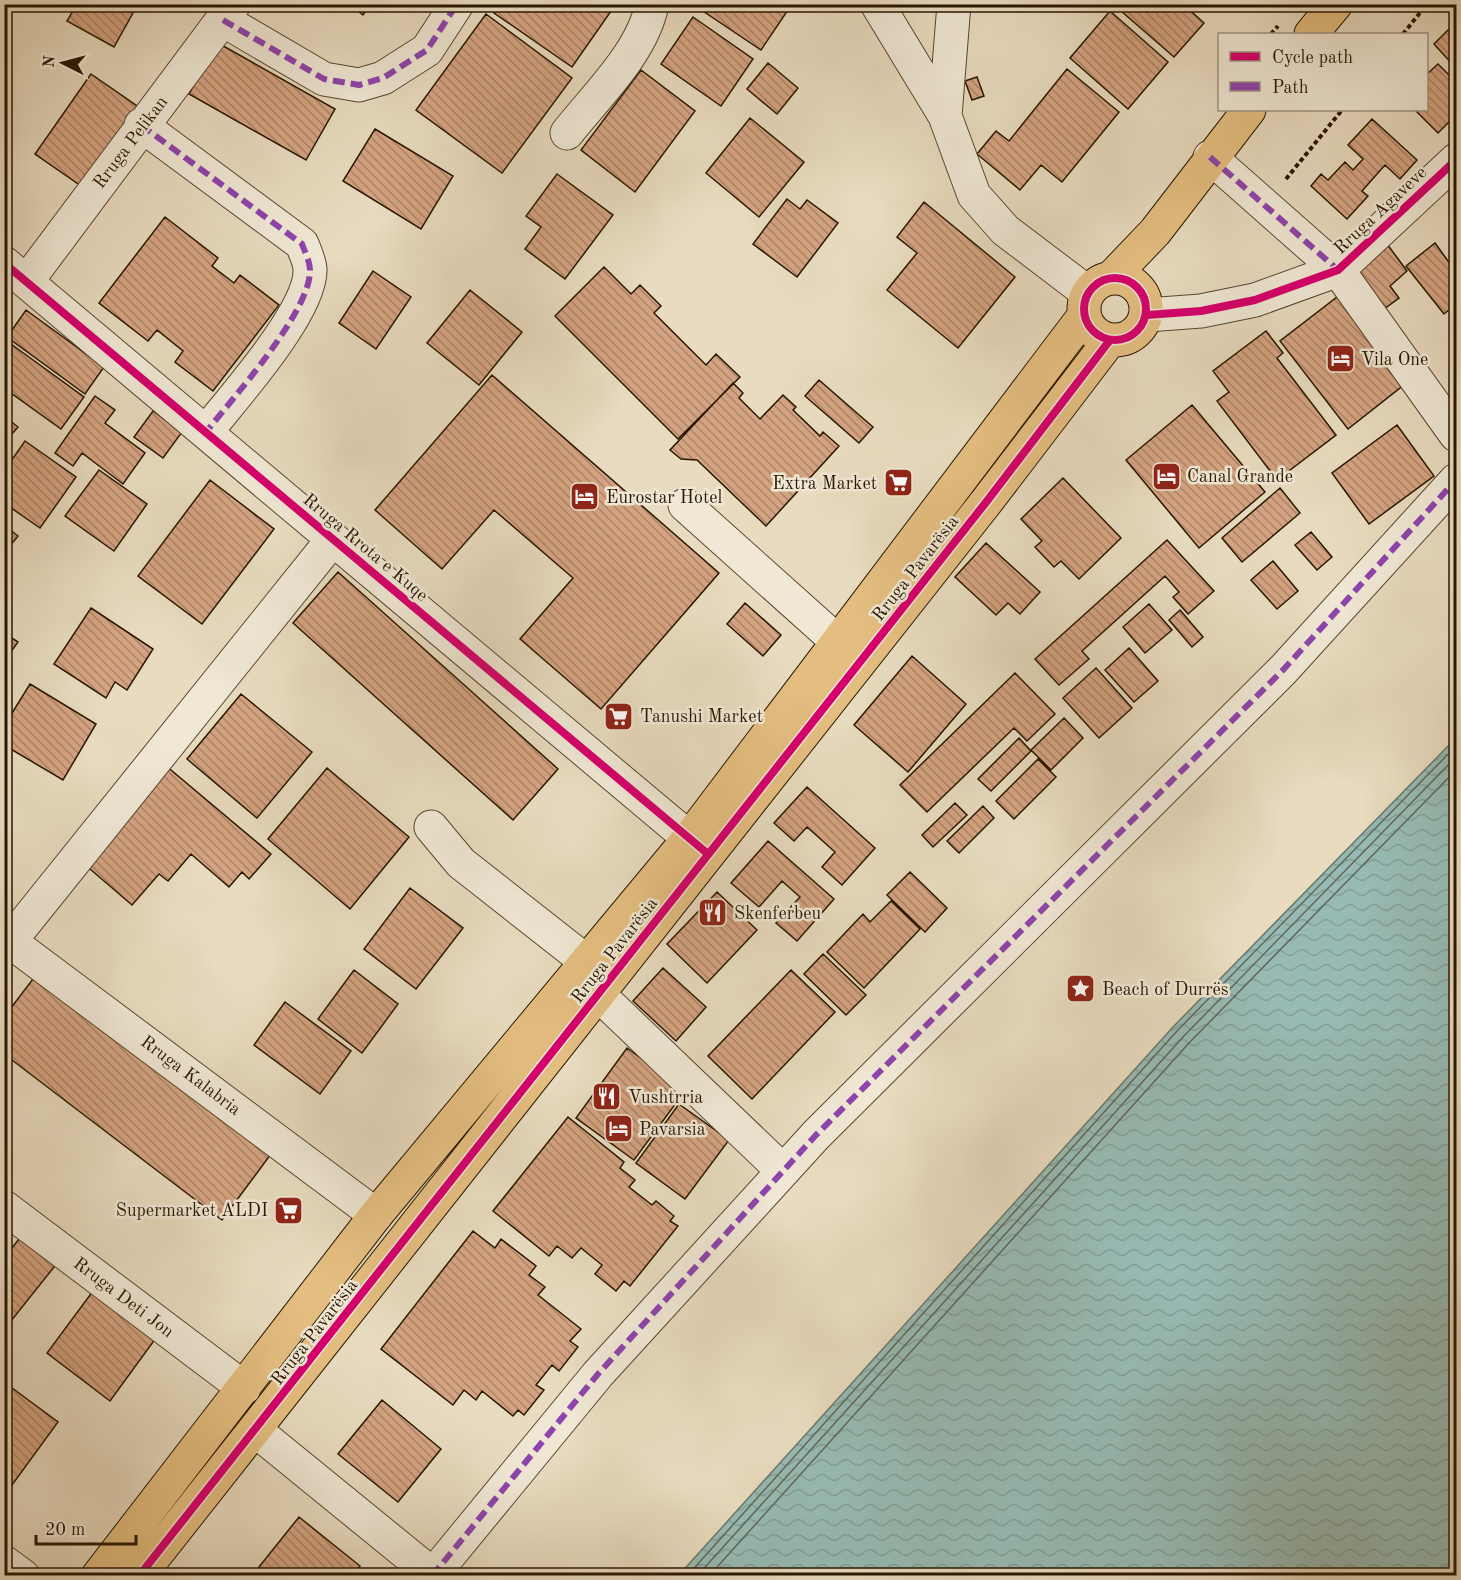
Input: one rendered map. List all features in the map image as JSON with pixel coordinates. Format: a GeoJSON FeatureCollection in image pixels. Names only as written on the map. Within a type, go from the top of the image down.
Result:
{"type":"FeatureCollection","features":[{"type":"Feature","properties":{"kind":"main road"},"geometry":{"type":"LineString","coordinates":[[1312,33],[1336,4]]}},
{"type":"Feature","properties":{"kind":"main road","name":"Rruga Pavarësia"},"geometry":{"type":"LineString","coordinates":[[139,1575],[598,994],[838,642],[1114,298],[1155,232],[1210,157],[1249,111]]}},
{"type":"Feature","properties":{"kind":"main road"},"geometry":{"type":"LineString","coordinates":[[1114,298],[1133,335],[1122,340],[1110,340],[1098,336],[1089,327],[1114,298]]}},
{"type":"Feature","properties":{"kind":"main road","name":"Rruga Pavarësia"},"geometry":{"type":"LineString","coordinates":[[98,1575],[376,1215],[587,962],[700,845],[987,501],[1110,340]]}},
{"type":"Feature","properties":{"kind":"street"},"geometry":{"type":"LineString","coordinates":[[228,12],[324,79],[359,85],[383,78],[427,50],[457,4]]}},
{"type":"Feature","properties":{"kind":"street"},"geometry":{"type":"LineString","coordinates":[[567,133],[639,42],[649,24],[652,4]]}},
{"type":"Feature","properties":{"kind":"street"},"geometry":{"type":"LineString","coordinates":[[877,4],[945,116],[974,195],[1005,230],[1114,298]]}},
{"type":"Feature","properties":{"kind":"street"},"geometry":{"type":"LineString","coordinates":[[945,116],[954,4]]}},
{"type":"Feature","properties":{"kind":"street","name":"Rruga Pelikan"},"geometry":{"type":"LineString","coordinates":[[16,272],[141,125],[228,12]]}},
{"type":"Feature","properties":{"kind":"street"},"geometry":{"type":"LineString","coordinates":[[141,125],[302,244],[311,269],[308,289],[297,313],[206,432]]}},
{"type":"Feature","properties":{"kind":"street"},"geometry":{"type":"LineString","coordinates":[[1210,157],[1338,270],[1456,435]]}},
{"type":"Feature","properties":{"kind":"street","name":"Rruga Agaveve"},"geometry":{"type":"LineString","coordinates":[[1114,298],[1201,311],[1255,300],[1338,270],[1456,160]]}},
{"type":"Feature","properties":{"kind":"street","name":"Rruga Rrota e Kuqe"},"geometry":{"type":"LineString","coordinates":[[16,272],[700,845]]}},
{"type":"Feature","properties":{"kind":"street"},"geometry":{"type":"LineString","coordinates":[[255,1431],[432,1575],[598,1374],[783,1171],[1283,670],[1456,480]]}},
{"type":"Feature","properties":{"kind":"street"},"geometry":{"type":"LineString","coordinates":[[685,505],[838,642]]}},
{"type":"Feature","properties":{"kind":"street"},"geometry":{"type":"LineString","coordinates":[[8,939],[333,539]]}},
{"type":"Feature","properties":{"kind":"street"},"geometry":{"type":"LineString","coordinates":[[431,827],[461,863],[587,962]]}},
{"type":"Feature","properties":{"kind":"street","name":"Rruga Kalabria"},"geometry":{"type":"LineString","coordinates":[[8,939],[376,1215]]}},
{"type":"Feature","properties":{"kind":"street"},"geometry":{"type":"LineString","coordinates":[[598,994],[783,1171]]}},
{"type":"Feature","properties":{"kind":"street","name":"Rruga Deti Jon"},"geometry":{"type":"LineString","coordinates":[[4,1207],[244,1388]]}},
{"type":"Feature","properties":{"kind":"street"},"geometry":{"type":"LineString","coordinates":[[4,1562],[23,1575]]}},
{"type":"Feature","properties":{"kind":"path"},"geometry":{"type":"LineString","coordinates":[[1404,33],[1427,4]]}},
{"type":"Feature","properties":{"kind":"path"},"geometry":{"type":"LineString","coordinates":[[1265,204],[1341,111]]}},
{"type":"Feature","properties":{"kind":"water"},"geometry":{"type":"Polygon","coordinates":[[[1456,738],[1456,1575],[679,1575],[1173,1027],[1456,738]]]}},
{"type":"Feature","properties":{"kind":"building"},"geometry":{"type":"Polygon","coordinates":[[[77,4],[138,4],[114,47],[67,21],[77,4]]]}},
{"type":"Feature","properties":{"kind":"building"},"geometry":{"type":"Polygon","coordinates":[[[349,4],[370,4],[363,15],[349,4]]]}},
{"type":"Feature","properties":{"kind":"building"},"geometry":{"type":"Polygon","coordinates":[[[499,4],[616,4],[572,67],[494,13],[499,4]]]}},
{"type":"Feature","properties":{"kind":"building"},"geometry":{"type":"Polygon","coordinates":[[[703,4],[792,4],[761,50],[700,9],[703,4]]]}},
{"type":"Feature","properties":{"kind":"building"},"geometry":{"type":"Polygon","coordinates":[[[1113,4],[1183,4],[1204,23],[1174,57],[1113,4]]]}},
{"type":"Feature","properties":{"kind":"building"},"geometry":{"type":"Polygon","coordinates":[[[1110,11],[1168,62],[1128,109],[1070,58],[1110,11]]]}},
{"type":"Feature","properties":{"kind":"building"},"geometry":{"type":"Polygon","coordinates":[[[486,14],[572,78],[502,173],[416,110],[486,14]]]}},
{"type":"Feature","properties":{"kind":"building"},"geometry":{"type":"Polygon","coordinates":[[[693,17],[753,59],[721,106],[661,64],[693,17]]]}},
{"type":"Feature","properties":{"kind":"building"},"geometry":{"type":"Polygon","coordinates":[[[1456,22],[1456,68],[1434,44],[1456,22]]]}},
{"type":"Feature","properties":{"kind":"building"},"geometry":{"type":"Polygon","coordinates":[[[218,43],[335,109],[306,160],[189,94],[218,43]]]}},
{"type":"Feature","properties":{"kind":"building"},"geometry":{"type":"Polygon","coordinates":[[[768,63],[798,88],[777,114],[747,89],[768,63]]]}},
{"type":"Feature","properties":{"kind":"building"},"geometry":{"type":"Polygon","coordinates":[[[1438,64],[1456,82],[1456,115],[1438,133],[1416,111],[1428,111],[1428,73],[1438,64]]]}},
{"type":"Feature","properties":{"kind":"building"},"geometry":{"type":"Polygon","coordinates":[[[1067,69],[1119,112],[1062,182],[1041,165],[1020,190],[977,154],[996,131],[1009,141],[1067,69]]]}},
{"type":"Feature","properties":{"kind":"building"},"geometry":{"type":"Polygon","coordinates":[[[641,70],[695,111],[635,192],[581,150],[641,70]]]}},
{"type":"Feature","properties":{"kind":"building"},"geometry":{"type":"Polygon","coordinates":[[[91,74],[140,108],[84,188],[35,154],[91,74]]]}},
{"type":"Feature","properties":{"kind":"building"},"geometry":{"type":"Polygon","coordinates":[[[977,77],[984,96],[972,100],[965,81],[977,77]]]}},
{"type":"Feature","properties":{"kind":"building"},"geometry":{"type":"Polygon","coordinates":[[[750,118],[804,162],[759,217],[706,173],[750,118]]]}},
{"type":"Feature","properties":{"kind":"building"},"geometry":{"type":"Polygon","coordinates":[[[1372,119],[1417,160],[1400,179],[1385,165],[1362,191],[1368,196],[1347,219],[1311,186],[1321,174],[1328,180],[1345,162],[1353,170],[1363,159],[1348,145],[1372,119]]]}},
{"type":"Feature","properties":{"kind":"building"},"geometry":{"type":"Polygon","coordinates":[[[375,129],[453,176],[421,229],[343,181],[375,129]]]}},
{"type":"Feature","properties":{"kind":"building"},"geometry":{"type":"Polygon","coordinates":[[[557,174],[613,215],[565,279],[525,249],[541,227],[526,216],[557,174]]]}},
{"type":"Feature","properties":{"kind":"building"},"geometry":{"type":"Polygon","coordinates":[[[787,199],[800,209],[807,200],[838,223],[797,277],[753,244],[787,199]]]}},
{"type":"Feature","properties":{"kind":"building"},"geometry":{"type":"Polygon","coordinates":[[[924,202],[1015,277],[958,348],[887,290],[917,253],[897,237],[924,202]]]}},
{"type":"Feature","properties":{"kind":"building"},"geometry":{"type":"Polygon","coordinates":[[[165,217],[218,258],[212,266],[234,283],[240,275],[279,305],[213,391],[175,362],[183,351],[157,330],[148,341],[99,303],[165,217]]]}},
{"type":"Feature","properties":{"kind":"building"},"geometry":{"type":"Polygon","coordinates":[[[1435,243],[1456,272],[1456,304],[1444,314],[1406,266],[1435,243]]]}},
{"type":"Feature","properties":{"kind":"building"},"geometry":{"type":"Polygon","coordinates":[[[1387,244],[1407,271],[1390,286],[1399,298],[1384,309],[1353,270],[1387,244]]]}},
{"type":"Feature","properties":{"kind":"building"},"geometry":{"type":"Polygon","coordinates":[[[604,267],[631,294],[640,285],[661,306],[654,313],[706,365],[716,354],[740,377],[678,439],[555,316],[604,267]]]}},
{"type":"Feature","properties":{"kind":"building"},"geometry":{"type":"Polygon","coordinates":[[[373,271],[411,297],[376,349],[339,323],[373,271]]]}},
{"type":"Feature","properties":{"kind":"building"},"geometry":{"type":"Polygon","coordinates":[[[470,290],[522,332],[479,385],[427,343],[470,290]]]}},
{"type":"Feature","properties":{"kind":"building"},"geometry":{"type":"Polygon","coordinates":[[[1337,297],[1405,384],[1348,429],[1280,341],[1337,297]]]}},
{"type":"Feature","properties":{"kind":"building"},"geometry":{"type":"Polygon","coordinates":[[[26,310],[104,367],[85,394],[7,337],[26,310]]]}},
{"type":"Feature","properties":{"kind":"building"},"geometry":{"type":"Polygon","coordinates":[[[1266,331],[1283,353],[1277,358],[1336,435],[1277,480],[1217,401],[1229,392],[1213,371],[1266,331]]]}},
{"type":"Feature","properties":{"kind":"building"},"geometry":{"type":"Polygon","coordinates":[[[4,339],[84,397],[61,429],[4,388],[4,339]]]}},
{"type":"Feature","properties":{"kind":"building"},"geometry":{"type":"Polygon","coordinates":[[[492,375],[719,573],[601,709],[520,639],[573,578],[494,510],[442,569],[375,510],[492,375]]]}},
{"type":"Feature","properties":{"kind":"building"},"geometry":{"type":"Polygon","coordinates":[[[819,380],[873,427],[859,443],[805,396],[819,380]]]}},
{"type":"Feature","properties":{"kind":"building"},"geometry":{"type":"Polygon","coordinates":[[[733,383],[743,393],[739,398],[760,419],[783,395],[796,407],[793,410],[820,436],[823,432],[839,446],[766,526],[697,460],[681,459],[670,450],[733,383]]]}},
{"type":"Feature","properties":{"kind":"building"},"geometry":{"type":"Polygon","coordinates":[[[95,396],[115,410],[105,423],[145,453],[123,484],[82,453],[73,466],[55,453],[95,396]]]}},
{"type":"Feature","properties":{"kind":"building"},"geometry":{"type":"Polygon","coordinates":[[[1192,405],[1265,492],[1199,548],[1126,460],[1192,405]]]}},
{"type":"Feature","properties":{"kind":"building"},"geometry":{"type":"Polygon","coordinates":[[[153,411],[182,432],[163,458],[134,437],[153,411]]]}},
{"type":"Feature","properties":{"kind":"building"},"geometry":{"type":"Polygon","coordinates":[[[4,416],[18,427],[4,443],[4,416]]]}},
{"type":"Feature","properties":{"kind":"building"},"geometry":{"type":"Polygon","coordinates":[[[1397,425],[1434,476],[1369,524],[1332,473],[1397,425]]]}},
{"type":"Feature","properties":{"kind":"building"},"geometry":{"type":"Polygon","coordinates":[[[25,441],[76,477],[40,528],[4,503],[4,471],[25,441]]]}},
{"type":"Feature","properties":{"kind":"building"},"geometry":{"type":"Polygon","coordinates":[[[99,470],[147,504],[114,551],[65,516],[99,470]]]}},
{"type":"Feature","properties":{"kind":"building"},"geometry":{"type":"Polygon","coordinates":[[[1063,478],[1121,538],[1079,579],[1061,561],[1054,567],[1035,547],[1042,541],[1021,519],[1063,478]]]}},
{"type":"Feature","properties":{"kind":"building"},"geometry":{"type":"Polygon","coordinates":[[[210,480],[274,529],[202,624],[138,576],[210,480]]]}},
{"type":"Feature","properties":{"kind":"building"},"geometry":{"type":"Polygon","coordinates":[[[1280,488],[1300,513],[1242,562],[1222,538],[1280,488]]]}},
{"type":"Feature","properties":{"kind":"building"},"geometry":{"type":"Polygon","coordinates":[[[4,525],[18,536],[4,553],[4,525]]]}},
{"type":"Feature","properties":{"kind":"building"},"geometry":{"type":"Polygon","coordinates":[[[1311,532],[1332,557],[1317,570],[1295,545],[1311,532]]]}},
{"type":"Feature","properties":{"kind":"building"},"geometry":{"type":"Polygon","coordinates":[[[1167,540],[1214,591],[1188,614],[1173,597],[1179,592],[1165,576],[1082,651],[1089,659],[1059,685],[1035,659],[1167,540]]]}},
{"type":"Feature","properties":{"kind":"building"},"geometry":{"type":"Polygon","coordinates":[[[986,543],[1040,592],[1020,614],[1008,603],[996,615],[955,577],[986,543]]]}},
{"type":"Feature","properties":{"kind":"building"},"geometry":{"type":"Polygon","coordinates":[[[1273,561],[1298,591],[1277,609],[1251,580],[1273,561]]]}},
{"type":"Feature","properties":{"kind":"building"},"geometry":{"type":"Polygon","coordinates":[[[338,572],[558,769],[513,820],[293,623],[338,572]]]}},
{"type":"Feature","properties":{"kind":"building"},"geometry":{"type":"Polygon","coordinates":[[[745,603],[781,635],[763,656],[727,624],[745,603]]]}},
{"type":"Feature","properties":{"kind":"building"},"geometry":{"type":"Polygon","coordinates":[[[1149,604],[1172,630],[1145,653],[1123,627],[1149,604]]]}},
{"type":"Feature","properties":{"kind":"building"},"geometry":{"type":"Polygon","coordinates":[[[91,608],[153,649],[127,690],[115,682],[106,698],[54,664],[91,608]]]}},
{"type":"Feature","properties":{"kind":"building"},"geometry":{"type":"Polygon","coordinates":[[[1180,610],[1203,637],[1192,647],[1169,620],[1180,610]]]}},
{"type":"Feature","properties":{"kind":"building"},"geometry":{"type":"Polygon","coordinates":[[[4,633],[18,642],[5,660],[4,660],[4,633]]]}},
{"type":"Feature","properties":{"kind":"building"},"geometry":{"type":"Polygon","coordinates":[[[1129,648],[1158,681],[1134,702],[1105,670],[1129,648]]]}},
{"type":"Feature","properties":{"kind":"building"},"geometry":{"type":"Polygon","coordinates":[[[912,656],[966,704],[908,772],[854,725],[912,656]]]}},
{"type":"Feature","properties":{"kind":"building"},"geometry":{"type":"Polygon","coordinates":[[[1096,668],[1132,708],[1099,738],[1063,698],[1096,668]]]}},
{"type":"Feature","properties":{"kind":"building"},"geometry":{"type":"Polygon","coordinates":[[[1015,673],[1055,714],[1027,741],[1014,728],[927,812],[900,785],[1015,673]]]}},
{"type":"Feature","properties":{"kind":"building"},"geometry":{"type":"Polygon","coordinates":[[[30,684],[96,724],[63,780],[4,745],[4,726],[30,684]]]}},
{"type":"Feature","properties":{"kind":"building"},"geometry":{"type":"Polygon","coordinates":[[[241,694],[312,752],[257,818],[187,759],[241,694]]]}},
{"type":"Feature","properties":{"kind":"building"},"geometry":{"type":"Polygon","coordinates":[[[1064,718],[1083,738],[1051,770],[1031,750],[1064,718]]]}},
{"type":"Feature","properties":{"kind":"building"},"geometry":{"type":"Polygon","coordinates":[[[1019,738],[1031,751],[991,791],[978,779],[1019,738]]]}},
{"type":"Feature","properties":{"kind":"building"},"geometry":{"type":"Polygon","coordinates":[[[1038,759],[1056,777],[1014,819],[996,801],[1038,759]]]}},
{"type":"Feature","properties":{"kind":"building"},"geometry":{"type":"Polygon","coordinates":[[[165,765],[271,854],[249,879],[242,872],[229,887],[191,854],[168,881],[159,874],[132,905],[83,863],[165,765]]]}},
{"type":"Feature","properties":{"kind":"building"},"geometry":{"type":"Polygon","coordinates":[[[327,768],[409,837],[350,909],[268,839],[327,768]]]}},
{"type":"Feature","properties":{"kind":"building"},"geometry":{"type":"Polygon","coordinates":[[[807,787],[875,848],[842,885],[822,867],[835,852],[807,827],[794,841],[774,823],[807,787]]]}},
{"type":"Feature","properties":{"kind":"building"},"geometry":{"type":"Polygon","coordinates":[[[955,803],[967,815],[933,847],[922,835],[955,803]]]}},
{"type":"Feature","properties":{"kind":"building"},"geometry":{"type":"Polygon","coordinates":[[[983,806],[994,818],[959,853],[947,841],[983,806]]]}},
{"type":"Feature","properties":{"kind":"building"},"geometry":{"type":"Polygon","coordinates":[[[768,841],[834,899],[797,941],[776,923],[800,897],[782,881],[759,907],[731,883],[768,841]]]}},
{"type":"Feature","properties":{"kind":"building"},"geometry":{"type":"Polygon","coordinates":[[[910,872],[947,908],[925,932],[887,895],[910,872]]]}},
{"type":"Feature","properties":{"kind":"building"},"geometry":{"type":"Polygon","coordinates":[[[410,888],[463,928],[416,989],[364,949],[410,888]]]}},
{"type":"Feature","properties":{"kind":"building"},"geometry":{"type":"Polygon","coordinates":[[[717,892],[757,930],[707,983],[667,944],[717,892]]]}},
{"type":"Feature","properties":{"kind":"building"},"geometry":{"type":"Polygon","coordinates":[[[891,901],[920,929],[864,988],[827,952],[863,914],[870,922],[891,901]]]}},
{"type":"Feature","properties":{"kind":"building"},"geometry":{"type":"Polygon","coordinates":[[[823,954],[866,995],[846,1015],[804,974],[823,954]]]}},
{"type":"Feature","properties":{"kind":"building"},"geometry":{"type":"Polygon","coordinates":[[[663,968],[706,1007],[676,1041],[633,1001],[663,968]]]}},
{"type":"Feature","properties":{"kind":"building"},"geometry":{"type":"Polygon","coordinates":[[[354,970],[398,1004],[362,1053],[318,1019],[354,970]]]}},
{"type":"Feature","properties":{"kind":"building"},"geometry":{"type":"Polygon","coordinates":[[[791,970],[835,1012],[752,1099],[708,1056],[791,970]]]}},
{"type":"Feature","properties":{"kind":"building"},"geometry":{"type":"Polygon","coordinates":[[[36,975],[271,1154],[222,1220],[4,1054],[4,1017],[36,975]]]}},
{"type":"Feature","properties":{"kind":"building"},"geometry":{"type":"Polygon","coordinates":[[[285,1002],[351,1051],[320,1094],[254,1045],[285,1002]]]}},
{"type":"Feature","properties":{"kind":"building"},"geometry":{"type":"Polygon","coordinates":[[[627,1048],[685,1091],[634,1160],[576,1118],[627,1048]]]}},
{"type":"Feature","properties":{"kind":"building"},"geometry":{"type":"Polygon","coordinates":[[[679,1104],[729,1140],[685,1199],[636,1163],[679,1104]]]}},
{"type":"Feature","properties":{"kind":"building"},"geometry":{"type":"Polygon","coordinates":[[[568,1117],[624,1162],[620,1168],[635,1180],[629,1187],[652,1205],[656,1201],[674,1216],[670,1221],[678,1226],[630,1286],[624,1281],[616,1291],[595,1274],[602,1265],[581,1248],[572,1258],[557,1246],[549,1256],[493,1211],[568,1117]]]}},
{"type":"Feature","properties":{"kind":"building"},"geometry":{"type":"Polygon","coordinates":[[[473,1231],[495,1248],[501,1239],[536,1266],[529,1275],[545,1287],[538,1295],[581,1329],[570,1341],[578,1347],[559,1371],[552,1365],[536,1385],[544,1390],[524,1415],[518,1410],[513,1416],[482,1391],[476,1400],[464,1390],[453,1405],[381,1349],[473,1231]]]}},
{"type":"Feature","properties":{"kind":"building"},"geometry":{"type":"Polygon","coordinates":[[[23,1234],[58,1262],[11,1321],[4,1316],[4,1258],[23,1234]]]}},
{"type":"Feature","properties":{"kind":"building"},"geometry":{"type":"Polygon","coordinates":[[[93,1291],[156,1338],[110,1401],[47,1353],[93,1291]]]}},
{"type":"Feature","properties":{"kind":"building"},"geometry":{"type":"Polygon","coordinates":[[[4,1382],[58,1422],[4,1496],[4,1382]]]}},
{"type":"Feature","properties":{"kind":"building"},"geometry":{"type":"Polygon","coordinates":[[[382,1400],[441,1449],[398,1502],[338,1454],[382,1400]]]}},
{"type":"Feature","properties":{"kind":"building"},"geometry":{"type":"Polygon","coordinates":[[[299,1517],[360,1566],[352,1576],[269,1576],[259,1567],[299,1517]]]}},
{"type":"Feature","properties":{"kind":"marked path"},"geometry":{"type":"LineString","coordinates":[[223,20],[324,79],[359,85],[383,78],[427,50],[457,4]]}},
{"type":"Feature","properties":{"kind":"marked path"},"geometry":{"type":"LineString","coordinates":[[141,125],[302,244],[309,264],[307,287],[285,330],[251,377],[206,432]]}},
{"type":"Feature","properties":{"kind":"marked path"},"geometry":{"type":"LineString","coordinates":[[1210,157],[1338,270]]}},
{"type":"Feature","properties":{"kind":"marked path"},"geometry":{"type":"LineString","coordinates":[[432,1576],[598,1374],[816,1135],[1283,670],[1456,480]]}},
{"type":"Feature","properties":{"kind":"cycle path"},"geometry":{"type":"LineString","coordinates":[[1147,315],[1201,311],[1255,300],[1338,270],[1456,160]]}},
{"type":"Feature","properties":{"kind":"cycle path"},"geometry":{"type":"LineString","coordinates":[[4,263],[708,854]]}},
{"type":"Feature","properties":{"kind":"cycle path"},"geometry":{"type":"LineString","coordinates":[[1109,278],[1121,278],[1137,287],[1144,297],[1146,309],[1144,321],[1137,331],[1121,340],[1109,340],[1098,335],[1089,326],[1084,315],[1084,303],[1089,292],[1098,283],[1109,278]]}},
{"type":"Feature","properties":{"kind":"cycle path"},"geometry":{"type":"LineString","coordinates":[[139,1576],[987,501],[1110,340]]}},
{"type":"Feature","properties":{"kind":"place","name":"Vila One"},"geometry":{"type":"Point","coordinates":[1340,359]}},
{"type":"Feature","properties":{"kind":"place","name":"Canal Grande"},"geometry":{"type":"Point","coordinates":[1166,476]}},
{"type":"Feature","properties":{"kind":"place","name":"Extra Market"},"geometry":{"type":"Point","coordinates":[898,483]}},
{"type":"Feature","properties":{"kind":"place","name":"Eurostar Hotel"},"geometry":{"type":"Point","coordinates":[585,497]}},
{"type":"Feature","properties":{"kind":"place","name":"Tanushi Market"},"geometry":{"type":"Point","coordinates":[619,716]}},
{"type":"Feature","properties":{"kind":"place","name":"Skenferbeu"},"geometry":{"type":"Point","coordinates":[713,913]}},
{"type":"Feature","properties":{"kind":"place","name":"Beach of Durrës"},"geometry":{"type":"Point","coordinates":[1081,989]}},
{"type":"Feature","properties":{"kind":"place","name":"Vushtrria"},"geometry":{"type":"Point","coordinates":[607,1097]}},
{"type":"Feature","properties":{"kind":"place","name":"Pavarsia"},"geometry":{"type":"Point","coordinates":[618,1129]}},
{"type":"Feature","properties":{"kind":"place","name":"Supermarket ALDI"},"geometry":{"type":"Point","coordinates":[289,1210]}}]}
